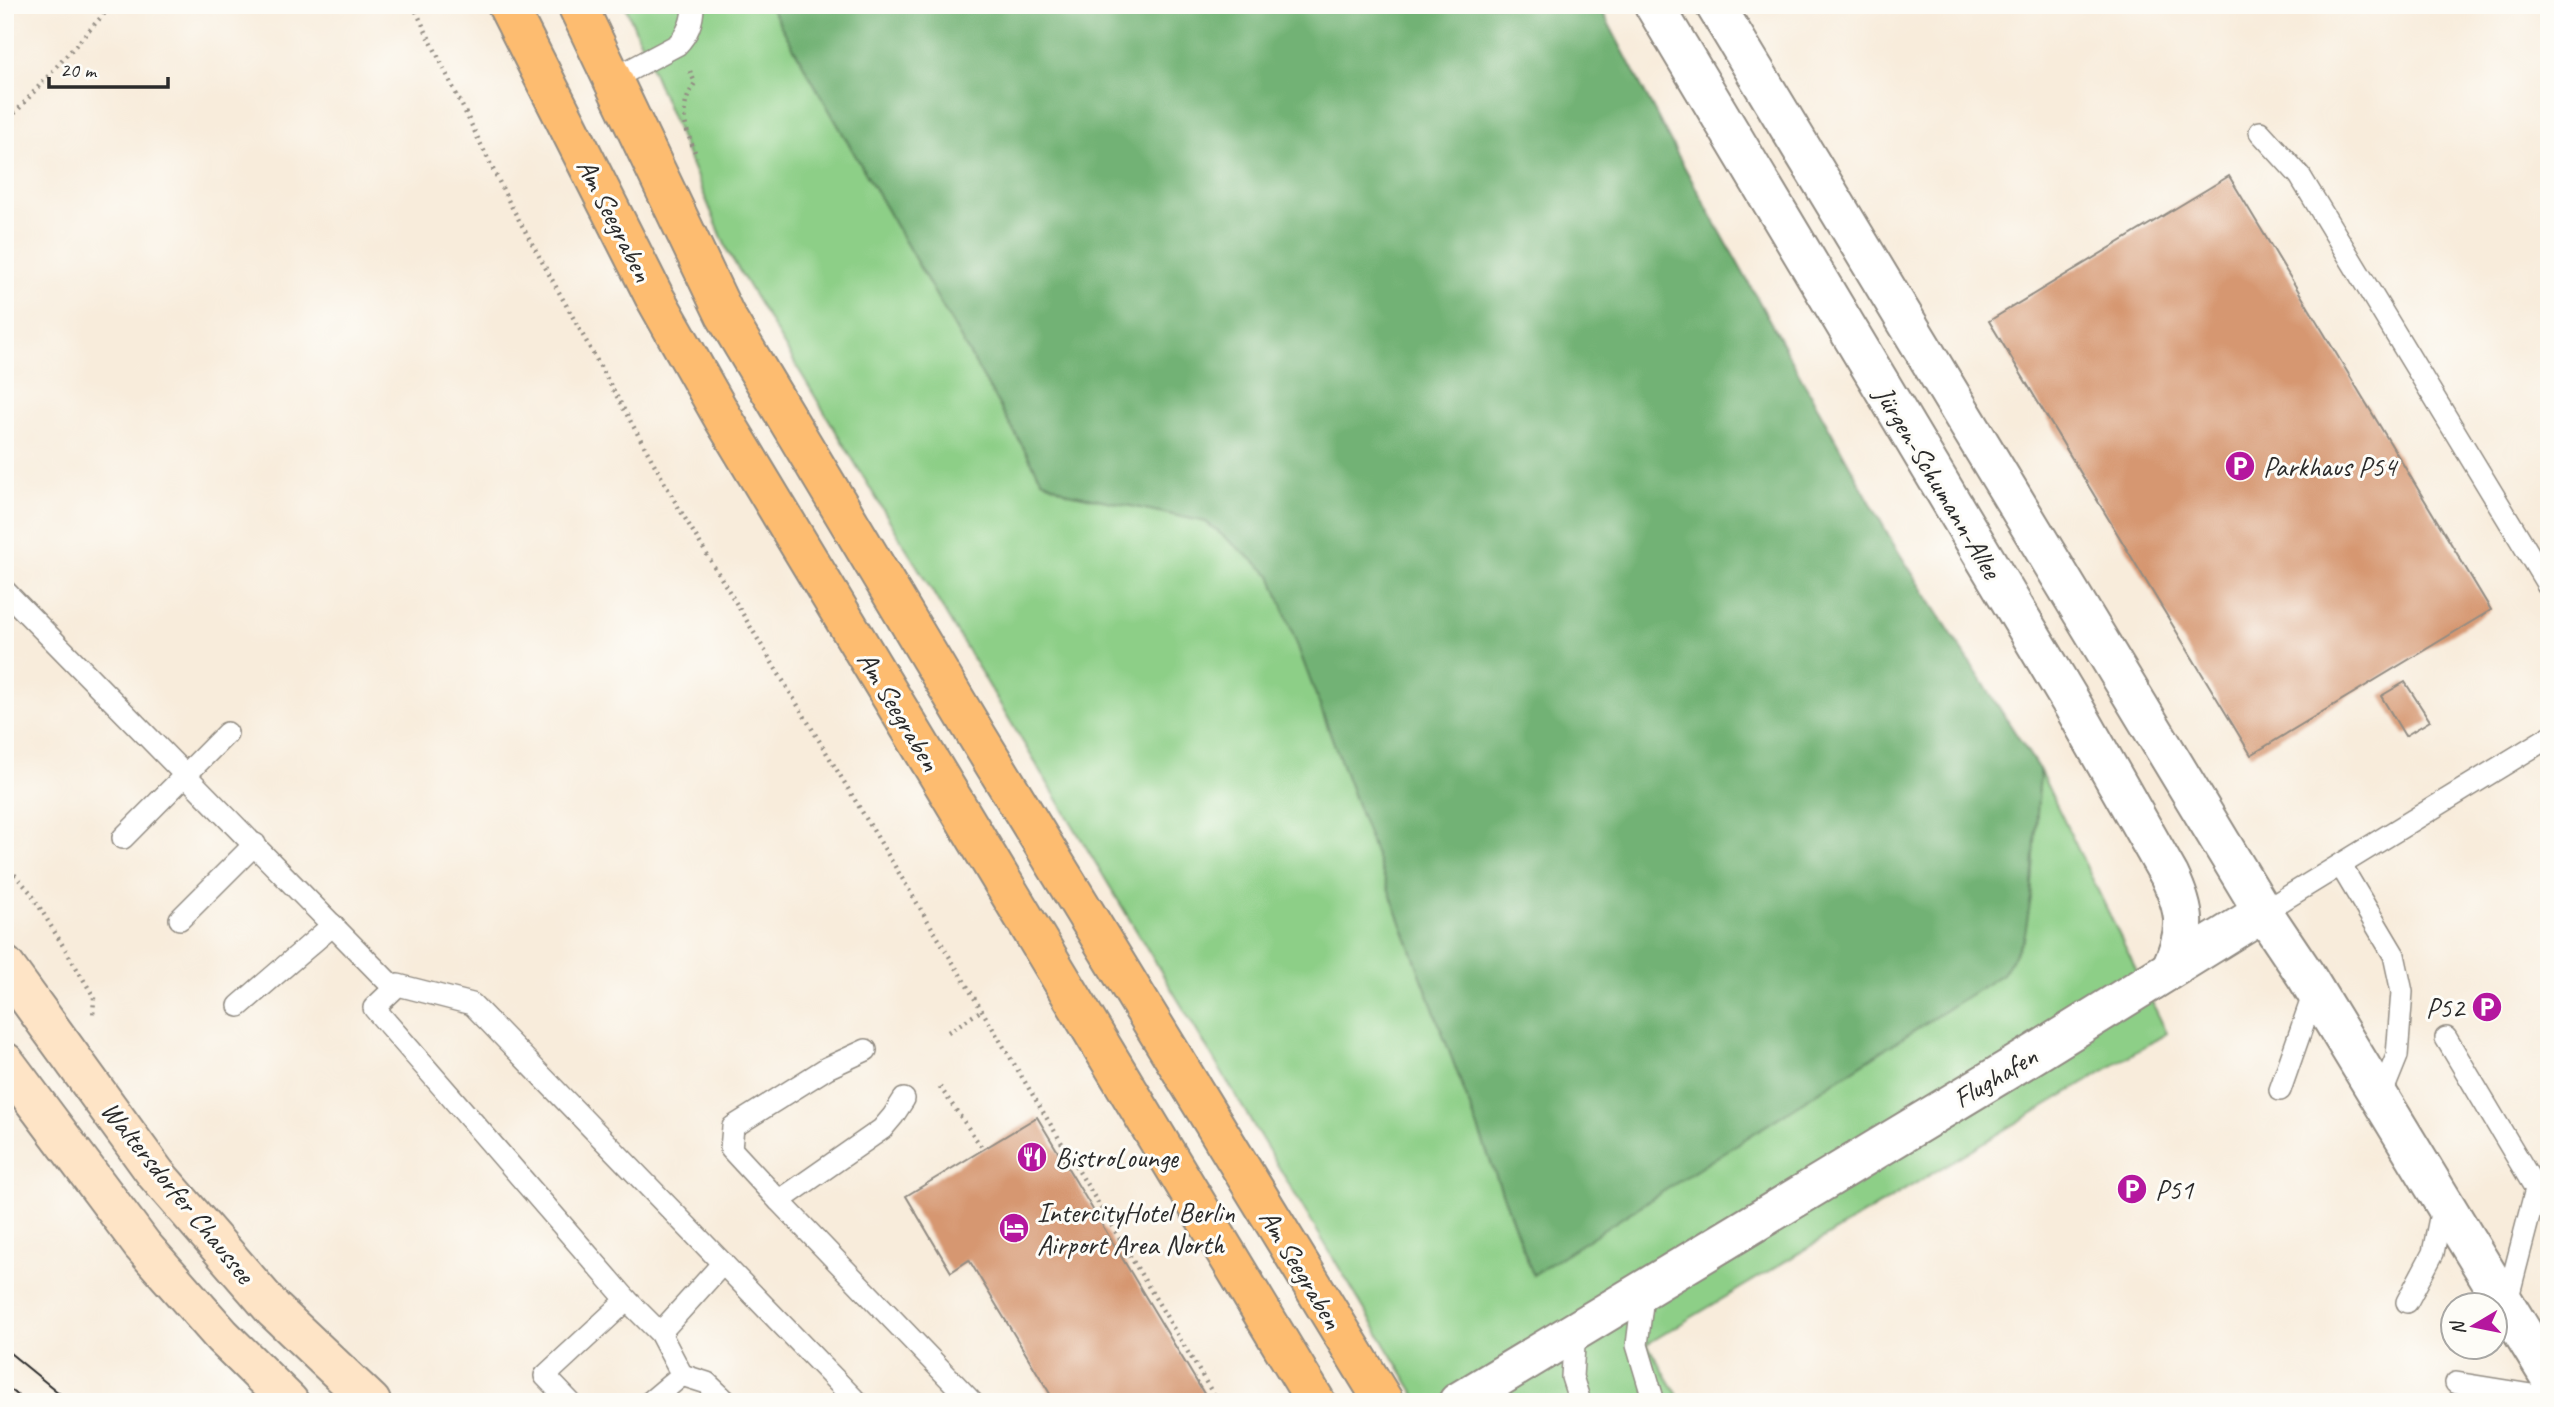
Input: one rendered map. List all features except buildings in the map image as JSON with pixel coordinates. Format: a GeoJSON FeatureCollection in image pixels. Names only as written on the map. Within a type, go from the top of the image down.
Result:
{"type":"FeatureCollection","features":[{"type":"Feature","properties":{"kind":"main road","name":"Am Seegraben"},"geometry":{"type":"LineString","coordinates":[[507,5],[648,284],[723,418],[1316,1402]]}},
{"type":"Feature","properties":{"kind":"main road","name":"Am Seegraben"},"geometry":{"type":"LineString","coordinates":[[577,5],[719,303],[739,338],[976,736],[1384,1402]]}},
{"type":"Feature","properties":{"kind":"main road","name":"Waltersdorfer Chaussee"},"geometry":{"type":"LineString","coordinates":[[5,966],[156,1174],[274,1310],[370,1402]]}},
{"type":"Feature","properties":{"kind":"main road","name":"Waltersdorfer Chaussee"},"geometry":{"type":"LineString","coordinates":[[5,1062],[142,1245],[222,1336],[289,1402]]}},
{"type":"Feature","properties":{"kind":"street","name":"Jürgen-Schumann-Allee"},"geometry":{"type":"LineString","coordinates":[[1654,5],[2064,692],[2169,874],[2180,898],[2186,923],[2181,946],[2171,968]]}},
{"type":"Feature","properties":{"kind":"street","name":"Jürgen-Schumann-Allee"},"geometry":{"type":"LineString","coordinates":[[1715,5],[2263,912],[2315,990],[2498,1292]]}},
{"type":"Feature","properties":{"kind":"street","name":"Flughafen"},"geometry":{"type":"LineString","coordinates":[[1458,1402],[2034,1054],[2263,912]]}},
{"type":"Feature","properties":{"kind":"street","name":"Jürgen-Schumann-Allee"},"geometry":{"type":"LineString","coordinates":[[2508,1308],[2549,1376]]}},
{"type":"Feature","properties":{"kind":"lane"},"geometry":{"type":"LineString","coordinates":[[611,80],[677,45],[686,36],[693,15],[693,5]]}},
{"type":"Feature","properties":{"kind":"lane"},"geometry":{"type":"LineString","coordinates":[[2260,132],[2300,176],[2549,587]]}},
{"type":"Feature","properties":{"kind":"lane"},"geometry":{"type":"LineString","coordinates":[[5,591],[394,988]]}},
{"type":"Feature","properties":{"kind":"lane"},"geometry":{"type":"LineString","coordinates":[[123,838],[227,733]]}},
{"type":"Feature","properties":{"kind":"lane","name":"Flughafen"},"geometry":{"type":"LineString","coordinates":[[2263,912],[2540,748],[2549,737]]}},
{"type":"Feature","properties":{"kind":"lane"},"geometry":{"type":"LineString","coordinates":[[180,919],[254,844]]}},
{"type":"Feature","properties":{"kind":"lane"},"geometry":{"type":"LineString","coordinates":[[2341,866],[2394,955],[2402,992],[2397,1056],[2380,1098]]}},
{"type":"Feature","properties":{"kind":"lane"},"geometry":{"type":"LineString","coordinates":[[239,1006],[333,925]]}},
{"type":"Feature","properties":{"kind":"lane"},"geometry":{"type":"LineString","coordinates":[[727,1402],[707,1383],[682,1375],[660,1333],[627,1300],[374,1007],[394,988],[398,985],[472,1004],[857,1402]]}},
{"type":"Feature","properties":{"kind":"lane"},"geometry":{"type":"LineString","coordinates":[[2280,1090],[2315,990]]}},
{"type":"Feature","properties":{"kind":"lane"},"geometry":{"type":"LineString","coordinates":[[2446,1038],[2536,1189],[2508,1297]]}},
{"type":"Feature","properties":{"kind":"lane"},"geometry":{"type":"LineString","coordinates":[[866,1049],[827,1068],[733,1127],[730,1149],[972,1402]]}},
{"type":"Feature","properties":{"kind":"lane"},"geometry":{"type":"LineString","coordinates":[[779,1201],[882,1129],[904,1099]]}},
{"type":"Feature","properties":{"kind":"lane"},"geometry":{"type":"LineString","coordinates":[[2407,1302],[2432,1253],[2443,1202]]}},
{"type":"Feature","properties":{"kind":"lane"},"geometry":{"type":"LineString","coordinates":[[660,1333],[723,1263]]}},
{"type":"Feature","properties":{"kind":"lane"},"geometry":{"type":"LineString","coordinates":[[1644,1288],[1637,1345],[1654,1402]]}},
{"type":"Feature","properties":{"kind":"lane"},"geometry":{"type":"LineString","coordinates":[[570,1402],[545,1376],[627,1300]]}},
{"type":"Feature","properties":{"kind":"lane"},"geometry":{"type":"LineString","coordinates":[[1575,1330],[1572,1377],[1580,1402]]}},
{"type":"Feature","properties":{"kind":"lane"},"geometry":{"type":"LineString","coordinates":[[650,1402],[682,1375]]}},
{"type":"Feature","properties":{"kind":"lane"},"geometry":{"type":"LineString","coordinates":[[2456,1383],[2549,1398]]}},
{"type":"Feature","properties":{"kind":"path"},"geometry":{"type":"LineString","coordinates":[[5,124],[112,5]]}},
{"type":"Feature","properties":{"kind":"path"},"geometry":{"type":"LineString","coordinates":[[413,5],[509,202],[677,505],[778,668],[1218,1402]]}},
{"type":"Feature","properties":{"kind":"path"},"geometry":{"type":"LineString","coordinates":[[5,864],[31,893],[94,997],[93,1021]]}},
{"type":"Feature","properties":{"kind":"path"},"geometry":{"type":"LineString","coordinates":[[948,1032],[982,1010]]}},
{"type":"Feature","properties":{"kind":"path"},"geometry":{"type":"LineString","coordinates":[[940,1087],[983,1149]]}},
{"type":"Feature","properties":{"kind":"green space"},"geometry":{"type":"Polygon","coordinates":[[[625,5],[769,5],[1042,480],[1069,493],[1206,522],[1271,575],[1533,1275],[2031,898],[2040,771],[2167,1033],[1647,1344],[1682,1402],[1420,1402],[728,252],[625,5]]]}},
{"type":"Feature","properties":{"kind":"green space"},"geometry":{"type":"Polygon","coordinates":[[[769,5],[1599,5],[1670,141],[1894,545],[2040,771],[2031,898],[2024,939],[2002,974],[1533,1275],[1271,575],[1206,522],[1069,493],[1042,480],[769,5]]]}},
{"type":"Feature","properties":{"kind":"tram line"},"geometry":{"type":"LineString","coordinates":[[5,1349],[70,1402]]}},
{"type":"Feature","properties":{"kind":"tram line"},"geometry":{"type":"LineString","coordinates":[[5,1385],[26,1402]]}},
{"type":"Feature","properties":{"kind":"place","name":"Parkhaus P54"},"geometry":{"type":"Point","coordinates":[2240,466]}},
{"type":"Feature","properties":{"kind":"place","name":"P52"},"geometry":{"type":"Point","coordinates":[2487,1007]}},
{"type":"Feature","properties":{"kind":"place","name":"BistroLounge"},"geometry":{"type":"Point","coordinates":[1032,1157]}},
{"type":"Feature","properties":{"kind":"place","name":"P51"},"geometry":{"type":"Point","coordinates":[2132,1189]}},
{"type":"Feature","properties":{"kind":"place","name":"IntercityHotel Berlin Airport Area North"},"geometry":{"type":"Point","coordinates":[1014,1228]}}]}
